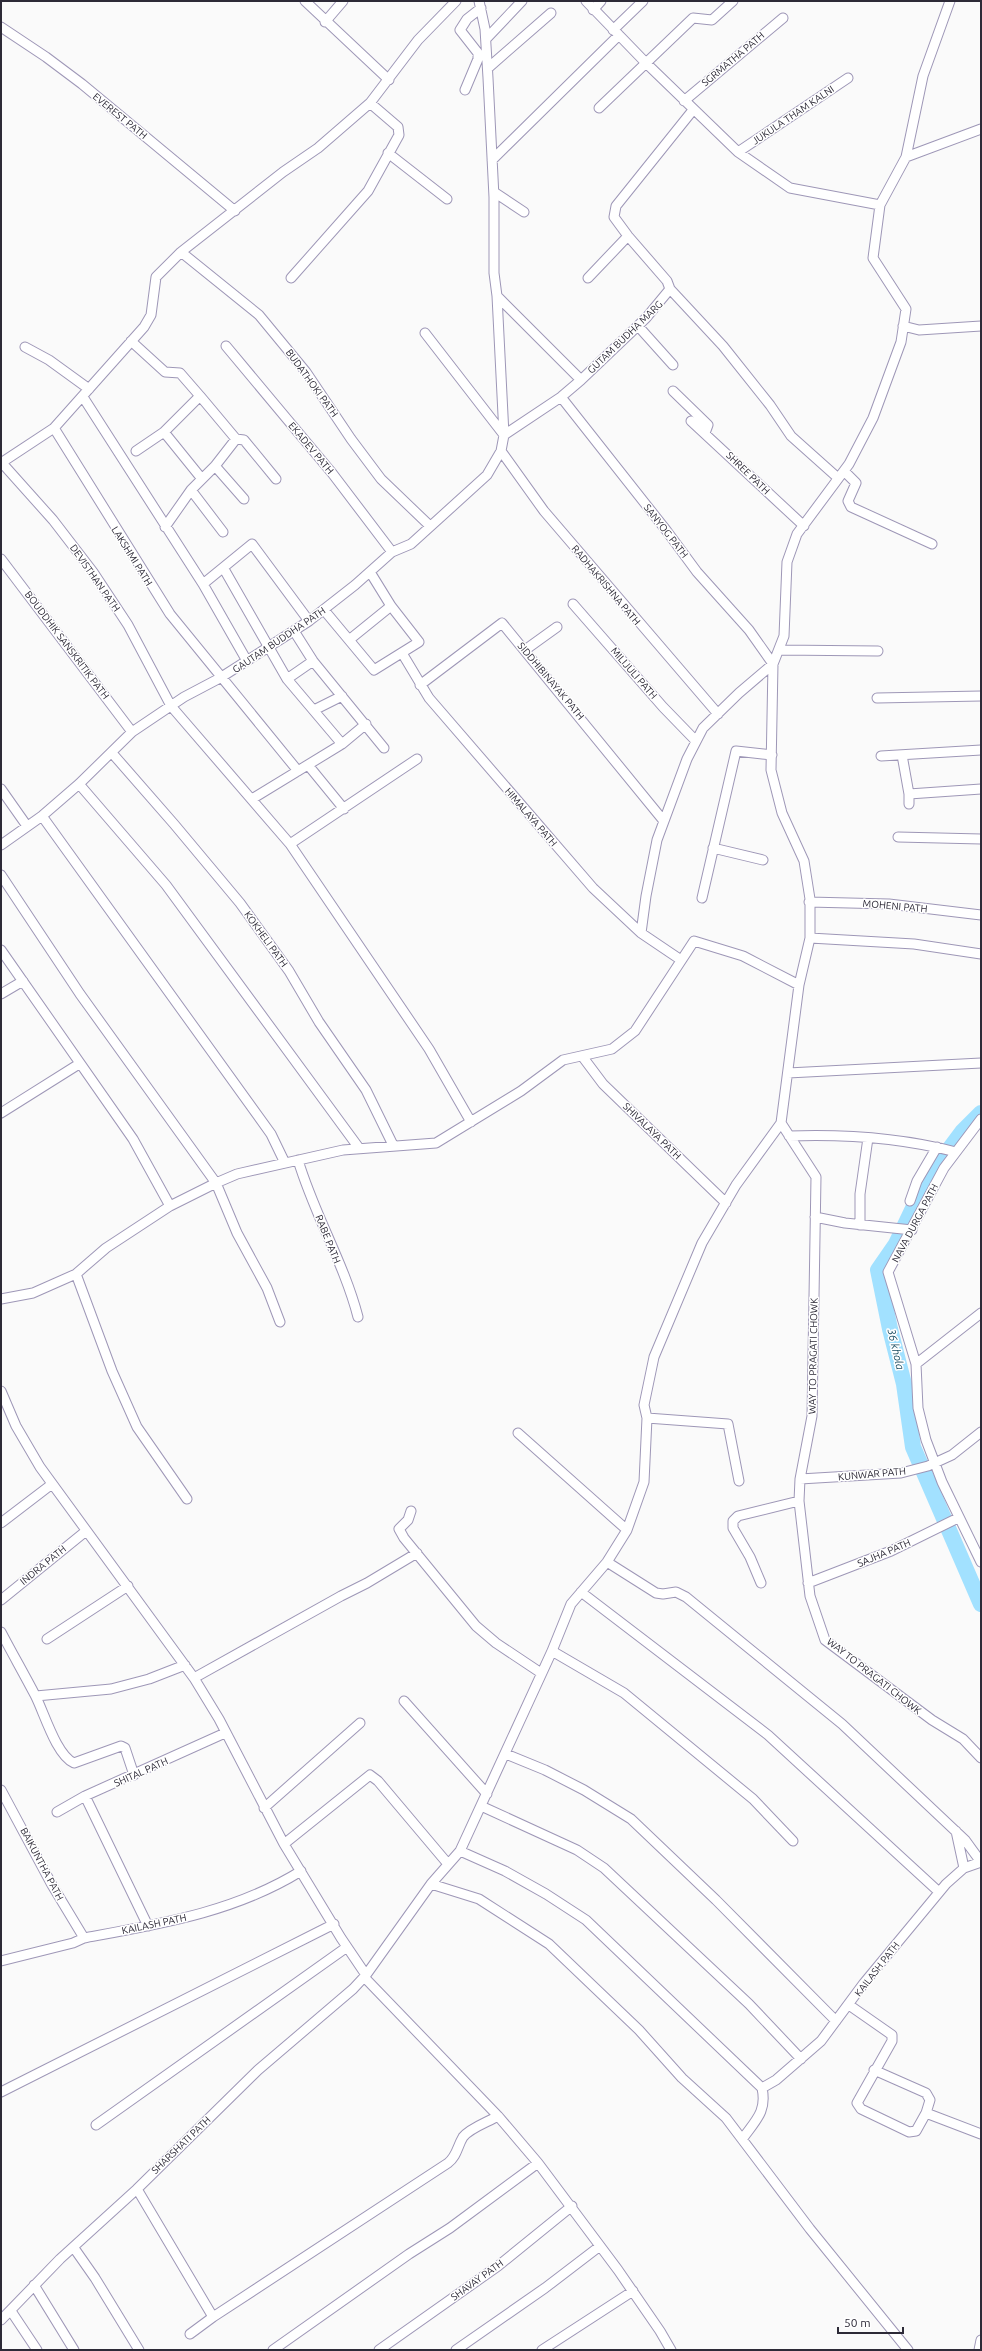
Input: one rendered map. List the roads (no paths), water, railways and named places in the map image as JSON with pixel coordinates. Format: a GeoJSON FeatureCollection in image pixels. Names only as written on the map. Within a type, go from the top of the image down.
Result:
{"type":"FeatureCollection","features":[{"type":"Feature","properties":{"kind":"street"},"geometry":{"type":"LineString","coordinates":[[305,1],[325,22],[389,80]]}},
{"type":"Feature","properties":{"kind":"street"},"geometry":{"type":"LineString","coordinates":[[325,22],[343,1]]}},
{"type":"Feature","properties":{"kind":"street"},"geometry":{"type":"LineString","coordinates":[[1,463],[54,428],[144,327],[151,315],[156,277],[181,252],[282,172],[318,148],[370,103],[418,40],[456,1]]}},
{"type":"Feature","properties":{"kind":"street"},"geometry":{"type":"LineString","coordinates":[[486,40],[522,1]]}},
{"type":"Feature","properties":{"kind":"street"},"geometry":{"type":"LineString","coordinates":[[586,1],[593,10],[693,110],[738,152],[790,188],[880,205]]}},
{"type":"Feature","properties":{"kind":"street"},"geometry":{"type":"LineString","coordinates":[[593,10],[601,1]]}},
{"type":"Feature","properties":{"kind":"street"},"geometry":{"type":"LineString","coordinates":[[492,160],[616,32],[643,1]]}},
{"type":"Feature","properties":{"kind":"street"},"geometry":{"type":"LineString","coordinates":[[599,108],[692,18],[712,20],[733,1]]}},
{"type":"Feature","properties":{"kind":"street"},"geometry":{"type":"LineString","coordinates":[[641,933],[646,896],[657,840],[663,820],[696,741],[703,728],[773,664],[780,650],[784,636],[787,562],[798,534],[841,475],[873,418],[901,342],[906,309],[873,258],[880,205],[906,157],[923,76],[950,1]]}},
{"type":"Feature","properties":{"kind":"street"},"geometry":{"type":"LineString","coordinates":[[480,4],[486,40],[494,192],[494,273],[497,296],[504,435],[501,451]]}},
{"type":"Feature","properties":{"kind":"street"},"geometry":{"type":"LineString","coordinates":[[465,90],[478,59],[478,53],[460,30],[466,19],[480,4]]}},
{"type":"Feature","properties":{"kind":"street"},"geometry":{"type":"LineString","coordinates":[[488,68],[551,13]]}},
{"type":"Feature","properties":{"kind":"street","name":"SGRMATHA PATH"},"geometry":{"type":"LineString","coordinates":[[684,101],[783,18]]}},
{"type":"Feature","properties":{"kind":"street","name":"EVEREST PATH"},"geometry":{"type":"LineString","coordinates":[[1,27],[82,84],[234,211]]}},
{"type":"Feature","properties":{"kind":"street","name":"JUKULA THAM KALNI"},"geometry":{"type":"LineString","coordinates":[[738,152],[848,78]]}},
{"type":"Feature","properties":{"kind":"street"},"geometry":{"type":"LineString","coordinates":[[291,278],[368,191],[388,153],[400,135],[398,127],[370,103]]}},
{"type":"Feature","properties":{"kind":"street"},"geometry":{"type":"LineString","coordinates":[[693,110],[616,206],[614,217],[628,236],[667,281],[670,290],[723,346],[791,436],[841,475],[856,483],[848,501],[851,507],[932,544]]}},
{"type":"Feature","properties":{"kind":"street"},"geometry":{"type":"LineString","coordinates":[[906,157],[981,128]]}},
{"type":"Feature","properties":{"kind":"street"},"geometry":{"type":"LineString","coordinates":[[388,153],[446,199]]}},
{"type":"Feature","properties":{"kind":"street"},"geometry":{"type":"LineString","coordinates":[[494,192],[524,212]]}},
{"type":"Feature","properties":{"kind":"street"},"geometry":{"type":"LineString","coordinates":[[588,278],[628,236]]}},
{"type":"Feature","properties":{"kind":"street","name":"BUDATHOKI PATH"},"geometry":{"type":"LineString","coordinates":[[181,252],[259,315],[306,372],[351,439],[381,479],[430,526]]}},
{"type":"Feature","properties":{"kind":"street","name":"GUTAM BUDHA MARG"},"geometry":{"type":"LineString","coordinates":[[504,435],[561,397],[581,380],[638,326],[670,290]]}},
{"type":"Feature","properties":{"kind":"street"},"geometry":{"type":"LineString","coordinates":[[497,296],[581,380]]}},
{"type":"Feature","properties":{"kind":"street"},"geometry":{"type":"LineString","coordinates":[[638,326],[673,365]]}},
{"type":"Feature","properties":{"kind":"street"},"geometry":{"type":"LineString","coordinates":[[904,326],[919,330],[981,326]]}},
{"type":"Feature","properties":{"kind":"street"},"geometry":{"type":"LineString","coordinates":[[425,333],[504,435]]}},
{"type":"Feature","properties":{"kind":"street"},"geometry":{"type":"LineString","coordinates":[[131,341],[165,372],[180,373],[236,438],[244,440],[276,479]]}},
{"type":"Feature","properties":{"kind":"street","name":"EKADEV PATH"},"geometry":{"type":"LineString","coordinates":[[226,346],[332,473],[392,552]]}},
{"type":"Feature","properties":{"kind":"street"},"geometry":{"type":"LineString","coordinates":[[25,347],[49,360],[89,389]]}},
{"type":"Feature","properties":{"kind":"street"},"geometry":{"type":"LineString","coordinates":[[673,391],[708,426],[705,433]]}},
{"type":"Feature","properties":{"kind":"street"},"geometry":{"type":"LineString","coordinates":[[136,451],[164,432],[200,396]]}},
{"type":"Feature","properties":{"kind":"street"},"geometry":{"type":"LineString","coordinates":[[83,397],[203,584],[247,661]]}},
{"type":"Feature","properties":{"kind":"street","name":"SANYOG PATH"},"geometry":{"type":"LineString","coordinates":[[561,397],[666,530],[697,572],[749,630],[773,664]]}},
{"type":"Feature","properties":{"kind":"street","name":"SHREE PATH"},"geometry":{"type":"LineString","coordinates":[[692,421],[804,526]]}},
{"type":"Feature","properties":{"kind":"street","name":"LAKSHMI PATH"},"geometry":{"type":"LineString","coordinates":[[54,428],[158,596],[220,678],[298,771]]}},
{"type":"Feature","properties":{"kind":"street"},"geometry":{"type":"LineString","coordinates":[[164,432],[202,479]]}},
{"type":"Feature","properties":{"kind":"street"},"geometry":{"type":"LineString","coordinates":[[165,527],[191,490],[215,466],[236,438]]}},
{"type":"Feature","properties":{"kind":"street","name":"GAUTAM BUDDHA PATH"},"geometry":{"type":"LineString","coordinates":[[1,845],[42,816],[79,784],[132,732],[171,706],[220,678],[309,622],[392,552],[411,544],[487,475],[501,451]]}},
{"type":"Feature","properties":{"kind":"street","name":"RADHAKRISHNA PATH"},"geometry":{"type":"LineString","coordinates":[[501,451],[544,511],[718,714]]}},
{"type":"Feature","properties":{"kind":"street","name":"DEVISTHAN PATH"},"geometry":{"type":"LineString","coordinates":[[1,463],[53,520],[94,572],[128,625],[171,706],[290,844],[429,1049],[471,1122]]}},
{"type":"Feature","properties":{"kind":"street"},"geometry":{"type":"LineString","coordinates":[[215,466],[244,499]]}},
{"type":"Feature","properties":{"kind":"street"},"geometry":{"type":"LineString","coordinates":[[191,490],[223,532]]}},
{"type":"Feature","properties":{"kind":"street"},"geometry":{"type":"LineString","coordinates":[[203,584],[252,544],[309,622]]}},
{"type":"Feature","properties":{"kind":"street","name":"BOUDDHIK SANSKRITIK PATH"},"geometry":{"type":"LineString","coordinates":[[1,559],[132,732]]}},
{"type":"Feature","properties":{"kind":"street"},"geometry":{"type":"LineString","coordinates":[[224,568],[287,679],[342,744]]}},
{"type":"Feature","properties":{"kind":"street"},"geometry":{"type":"LineString","coordinates":[[324,610],[374,670],[419,642],[391,606],[370,572]]}},
{"type":"Feature","properties":{"kind":"street","name":"MILIJULI PATH"},"geometry":{"type":"LineString","coordinates":[[572,604],[663,707],[696,741]]}},
{"type":"Feature","properties":{"kind":"street"},"geometry":{"type":"LineString","coordinates":[[349,640],[391,606]]}},
{"type":"Feature","properties":{"kind":"street","name":"SIDDHIBINAYAK PATH"},"geometry":{"type":"LineString","coordinates":[[420,685],[502,623],[663,820]]}},
{"type":"Feature","properties":{"kind":"street"},"geometry":{"type":"LineString","coordinates":[[525,650],[557,627]]}},
{"type":"Feature","properties":{"kind":"street"},"geometry":{"type":"LineString","coordinates":[[294,631],[313,661],[366,724],[384,748]]}},
{"type":"Feature","properties":{"kind":"street"},"geometry":{"type":"LineString","coordinates":[[780,650],[878,651]]}},
{"type":"Feature","properties":{"kind":"street","name":"HIMALAYA PATH"},"geometry":{"type":"LineString","coordinates":[[402,653],[420,685],[476,754],[593,888],[641,933],[681,960]]}},
{"type":"Feature","properties":{"kind":"street"},"geometry":{"type":"LineString","coordinates":[[287,679],[313,661]]}},
{"type":"Feature","properties":{"kind":"street"},"geometry":{"type":"LineString","coordinates":[[773,664],[771,770],[782,812],[804,861],[810,902],[810,938],[799,985],[781,1123]]}},
{"type":"Feature","properties":{"kind":"street"},"geometry":{"type":"LineString","coordinates":[[314,710],[342,696]]}},
{"type":"Feature","properties":{"kind":"street"},"geometry":{"type":"LineString","coordinates":[[877,698],[981,696]]}},
{"type":"Feature","properties":{"kind":"street"},"geometry":{"type":"LineString","coordinates":[[252,799],[342,744],[366,724]]}},
{"type":"Feature","properties":{"kind":"street"},"geometry":{"type":"LineString","coordinates":[[881,756],[981,750]]}},
{"type":"Feature","properties":{"kind":"street"},"geometry":{"type":"LineString","coordinates":[[702,898],[736,751],[772,755]]}},
{"type":"Feature","properties":{"kind":"street","name":"KOKHELI PATH"},"geometry":{"type":"LineString","coordinates":[[112,753],[240,903],[284,965],[319,1022],[366,1090],[393,1145]]}},
{"type":"Feature","properties":{"kind":"street"},"geometry":{"type":"LineString","coordinates":[[902,755],[909,794],[909,804]]}},
{"type":"Feature","properties":{"kind":"street"},"geometry":{"type":"LineString","coordinates":[[290,844],[417,760]]}},
{"type":"Feature","properties":{"kind":"street"},"geometry":{"type":"LineString","coordinates":[[308,765],[344,809]]}},
{"type":"Feature","properties":{"kind":"street"},"geometry":{"type":"LineString","coordinates":[[79,784],[166,885],[359,1148]]}},
{"type":"Feature","properties":{"kind":"street"},"geometry":{"type":"LineString","coordinates":[[1,789],[28,826]]}},
{"type":"Feature","properties":{"kind":"street"},"geometry":{"type":"LineString","coordinates":[[909,794],[981,789]]}},
{"type":"Feature","properties":{"kind":"street"},"geometry":{"type":"LineString","coordinates":[[42,816],[262,1121],[271,1134],[285,1163]]}},
{"type":"Feature","properties":{"kind":"street"},"geometry":{"type":"LineString","coordinates":[[898,837],[981,838]]}},
{"type":"Feature","properties":{"kind":"street"},"geometry":{"type":"LineString","coordinates":[[713,848],[763,860]]}},
{"type":"Feature","properties":{"kind":"street"},"geometry":{"type":"LineString","coordinates":[[1,875],[80,994],[216,1183],[237,1233],[267,1288],[280,1322]]}},
{"type":"Feature","properties":{"kind":"street","name":"MOHENI PATH"},"geometry":{"type":"LineString","coordinates":[[810,902],[889,904],[981,915]]}},
{"type":"Feature","properties":{"kind":"street"},"geometry":{"type":"LineString","coordinates":[[810,938],[914,944],[981,954]]}},
{"type":"Feature","properties":{"kind":"street"},"geometry":{"type":"LineString","coordinates":[[1,1299],[33,1293],[76,1274],[106,1248],[170,1206],[237,1174],[359,1148],[436,1143],[521,1091],[563,1060],[612,1049],[635,1031],[694,941],[743,956],[799,985]]}},
{"type":"Feature","properties":{"kind":"street"},"geometry":{"type":"LineString","coordinates":[[2,954],[23,981],[79,1064],[133,1139],[170,1206]]}},
{"type":"Feature","properties":{"kind":"street"},"geometry":{"type":"LineString","coordinates":[[1,994],[23,981]]}},
{"type":"Feature","properties":{"kind":"street","name":"SHIVALAYA PATH"},"geometry":{"type":"LineString","coordinates":[[582,1056],[603,1084],[726,1203]]}},
{"type":"Feature","properties":{"kind":"street"},"geometry":{"type":"LineString","coordinates":[[788,1073],[981,1063]]}},
{"type":"Feature","properties":{"kind":"street"},"geometry":{"type":"LineString","coordinates":[[1,1113],[79,1064]]}},
{"type":"Feature","properties":{"kind":"street","name":"NAVA DURGA PATH"},"geometry":{"type":"LineString","coordinates":[[981,1119],[944,1168],[912,1230],[888,1272],[916,1364],[918,1408],[926,1440],[958,1518],[981,1562]]}},
{"type":"Feature","properties":{"kind":"street","name":"SHARSHATI PATH"},"geometry":{"type":"LineString","coordinates":[[1,2320],[34,2285],[137,2189],[258,2070],[335,2006],[366,1975],[431,1884],[460,1851],[506,1754],[552,1651],[571,1604],[607,1562],[627,1530],[644,1482],[647,1418],[644,1405],[654,1357],[702,1243],[736,1186],[781,1123]]}},
{"type":"Feature","properties":{"kind":"street","name":"WAY TO PRAGATI CHOWK"},"geometry":{"type":"LineString","coordinates":[[781,1123],[816,1177],[812,1416],[800,1479],[799,1501],[810,1596],[825,1640],[932,1720],[963,1739],[980,1755]]}},
{"type":"Feature","properties":{"kind":"street"},"geometry":{"type":"LineString","coordinates":[[790,1136],[830,1134],[937,1147],[956,1152]]}},
{"type":"Feature","properties":{"kind":"street"},"geometry":{"type":"LineString","coordinates":[[860,1225],[860,1194],[868,1138]]}},
{"type":"Feature","properties":{"kind":"street"},"geometry":{"type":"LineString","coordinates":[[910,1201],[918,1180],[937,1147]]}},
{"type":"Feature","properties":{"kind":"street","name":"RABE PATH"},"geometry":{"type":"LineString","coordinates":[[298,1160],[307,1189],[353,1297],[358,1317]]}},
{"type":"Feature","properties":{"kind":"street"},"geometry":{"type":"LineString","coordinates":[[815,1217],[860,1225],[912,1230]]}},
{"type":"Feature","properties":{"kind":"street"},"geometry":{"type":"LineString","coordinates":[[76,1274],[112,1371],[137,1427],[187,1499]]}},
{"type":"Feature","properties":{"kind":"street"},"geometry":{"type":"LineString","coordinates":[[916,1364],[981,1313]]}},
{"type":"Feature","properties":{"kind":"street"},"geometry":{"type":"LineString","coordinates":[[1,1391],[16,1426],[52,1484],[194,1678],[284,1844],[347,1947],[366,1975],[366,1979],[498,2116],[538,2163],[572,2206],[633,2291],[671,2350]]}},
{"type":"Feature","properties":{"kind":"street"},"geometry":{"type":"LineString","coordinates":[[647,1418],[728,1424],[739,1481]]}},
{"type":"Feature","properties":{"kind":"street","name":"KUNWAR PATH"},"geometry":{"type":"LineString","coordinates":[[800,1479],[901,1473],[928,1466],[935,1461],[952,1455],[981,1432]]}},
{"type":"Feature","properties":{"kind":"street"},"geometry":{"type":"LineString","coordinates":[[518,1434],[627,1530]]}},
{"type":"Feature","properties":{"kind":"street"},"geometry":{"type":"LineString","coordinates":[[1,1523],[52,1484]]}},
{"type":"Feature","properties":{"kind":"street"},"geometry":{"type":"LineString","coordinates":[[761,1584],[750,1557],[733,1528],[732,1521],[738,1516],[799,1501]]}},
{"type":"Feature","properties":{"kind":"street"},"geometry":{"type":"LineString","coordinates":[[411,1511],[408,1520],[399,1529],[416,1554],[476,1626],[496,1643],[541,1673]]}},
{"type":"Feature","properties":{"kind":"street","name":"SAJHA PATH"},"geometry":{"type":"LineString","coordinates":[[808,1583],[891,1551],[958,1518]]}},
{"type":"Feature","properties":{"kind":"street","name":"INDRA PATH"},"geometry":{"type":"LineString","coordinates":[[1,1600],[86,1531]]}},
{"type":"Feature","properties":{"kind":"street"},"geometry":{"type":"LineString","coordinates":[[194,1678],[367,1583],[416,1554]]}},
{"type":"Feature","properties":{"kind":"street"},"geometry":{"type":"LineString","coordinates":[[607,1562],[656,1593],[663,1594],[676,1592],[686,1597],[842,1724],[956,1831],[981,1862]]}},
{"type":"Feature","properties":{"kind":"street"},"geometry":{"type":"LineString","coordinates":[[47,1639],[128,1586]]}},
{"type":"Feature","properties":{"kind":"street"},"geometry":{"type":"LineString","coordinates":[[581,1592],[768,1735],[939,1892]]}},
{"type":"Feature","properties":{"kind":"street"},"geometry":{"type":"LineString","coordinates":[[1,1632],[36,1696],[57,1744],[70,1761],[74,1763],[121,1746],[125,1748],[134,1774]]}},
{"type":"Feature","properties":{"kind":"street"},"geometry":{"type":"LineString","coordinates":[[552,1651],[624,1693],[753,1799],[793,1841]]}},
{"type":"Feature","properties":{"kind":"street"},"geometry":{"type":"LineString","coordinates":[[36,1696],[111,1689],[149,1679],[185,1665]]}},
{"type":"Feature","properties":{"kind":"street"},"geometry":{"type":"LineString","coordinates":[[404,1701],[487,1794]]}},
{"type":"Feature","properties":{"kind":"street"},"geometry":{"type":"LineString","coordinates":[[264,1808],[360,1723]]}},
{"type":"Feature","properties":{"kind":"street","name":"SHITAL PATH"},"geometry":{"type":"LineString","coordinates":[[57,1812],[85,1796],[225,1733]]}},
{"type":"Feature","properties":{"kind":"street"},"geometry":{"type":"LineString","coordinates":[[506,1754],[545,1770],[584,1790],[631,1819],[716,1900],[836,2021]]}},
{"type":"Feature","properties":{"kind":"street"},"geometry":{"type":"LineString","coordinates":[[284,1844],[370,1775],[378,1781],[448,1864]]}},
{"type":"Feature","properties":{"kind":"street","name":"BAIKUNTHA PATH"},"geometry":{"type":"LineString","coordinates":[[1,1790],[52,1885],[84,1938]]}},
{"type":"Feature","properties":{"kind":"street"},"geometry":{"type":"LineString","coordinates":[[85,1796],[148,1926]]}},
{"type":"Feature","properties":{"kind":"street"},"geometry":{"type":"LineString","coordinates":[[481,1806],[578,1850],[604,1868],[749,2004],[801,2059]]}},
{"type":"Feature","properties":{"kind":"street"},"geometry":{"type":"LineString","coordinates":[[956,1831],[964,1868]]}},
{"type":"Feature","properties":{"kind":"street"},"geometry":{"type":"LineString","coordinates":[[460,1851],[525,1882],[586,1920],[762,2088],[765,2101],[758,2117],[743,2138]]}},
{"type":"Feature","properties":{"kind":"street","name":"KAILASH PATH"},"geometry":{"type":"LineString","coordinates":[[762,2088],[776,2080],[822,2041],[864,1983],[939,1892],[964,1868],[981,1862]]}},
{"type":"Feature","properties":{"kind":"street","name":"KAILASH PATH"},"geometry":{"type":"LineString","coordinates":[[1,1961],[73,1943],[84,1938],[148,1926],[209,1912],[251,1897],[282,1883],[301,1871]]}},
{"type":"Feature","properties":{"kind":"street"},"geometry":{"type":"LineString","coordinates":[[431,1884],[479,1899],[549,1944],[639,2030],[682,2078],[726,2118],[743,2138],[810,2229],[908,2350]]}},
{"type":"Feature","properties":{"kind":"street"},"geometry":{"type":"LineString","coordinates":[[1,2092],[334,1924]]}},
{"type":"Feature","properties":{"kind":"street"},"geometry":{"type":"LineString","coordinates":[[96,2125],[347,1947]]}},
{"type":"Feature","properties":{"kind":"street"},"geometry":{"type":"LineString","coordinates":[[849,2005],[892,2036],[892,2040],[874,2070],[857,2102],[861,2109],[909,2132],[916,2131],[926,2113],[930,2100],[926,2093],[874,2070]]}},
{"type":"Feature","properties":{"kind":"street"},"geometry":{"type":"LineString","coordinates":[[926,2113],[981,2134]]}},
{"type":"Feature","properties":{"kind":"street"},"geometry":{"type":"LineString","coordinates":[[190,2334],[213,2317],[448,2163],[456,2156],[458,2147],[464,2136],[498,2116]]}},
{"type":"Feature","properties":{"kind":"street"},"geometry":{"type":"LineString","coordinates":[[273,2350],[409,2254],[450,2228],[538,2163]]}},
{"type":"Feature","properties":{"kind":"street"},"geometry":{"type":"LineString","coordinates":[[137,2189],[213,2317]]}},
{"type":"Feature","properties":{"kind":"street","name":"SHAVAY PATH"},"geometry":{"type":"LineString","coordinates":[[379,2350],[498,2266],[572,2206]]}},
{"type":"Feature","properties":{"kind":"street"},"geometry":{"type":"LineString","coordinates":[[456,2350],[545,2288],[600,2246]]}},
{"type":"Feature","properties":{"kind":"street"},"geometry":{"type":"LineString","coordinates":[[74,2248],[95,2278],[139,2350]]}},
{"type":"Feature","properties":{"kind":"street"},"geometry":{"type":"LineString","coordinates":[[34,2285],[74,2350]]}},
{"type":"Feature","properties":{"kind":"street"},"geometry":{"type":"LineString","coordinates":[[542,2350],[633,2291]]}},
{"type":"Feature","properties":{"kind":"street"},"geometry":{"type":"LineString","coordinates":[[11,2311],[37,2350]]}},
{"type":"Feature","properties":{"kind":"street"},"geometry":{"type":"LineString","coordinates":[[979,2350],[981,2340]]}},
{"type":"Feature","properties":{"kind":"waterway","name":"36 khola"},"geometry":{"type":"LineString","coordinates":[[981,1113],[962,1132],[927,1179],[896,1244],[878,1270],[890,1329],[904,1384],[913,1447],[981,1604]]}}]}
